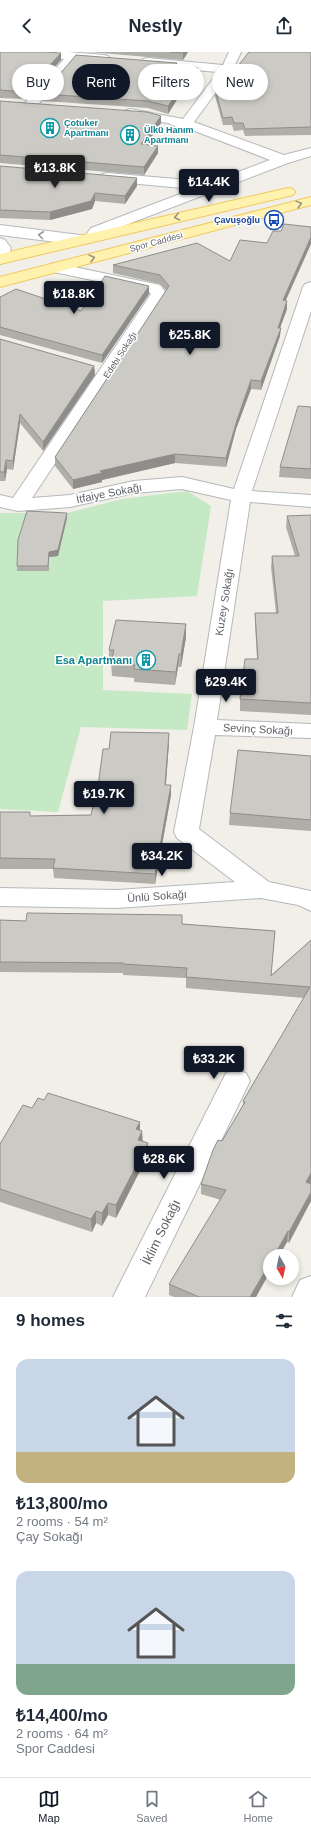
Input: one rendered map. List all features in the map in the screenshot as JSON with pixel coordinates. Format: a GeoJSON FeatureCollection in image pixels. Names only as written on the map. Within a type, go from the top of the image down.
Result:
{"type":"FeatureCollection","features":[{"type":"Feature","properties":{"kind":"main road","name":"Spor Caddesi"},"geometry":{"type":"LineString","coordinates":[[0,259],[311,187]]}},
{"type":"Feature","properties":{"kind":"main road","name":"Spor Caddesi"},"geometry":{"type":"LineString","coordinates":[[0,282],[311,201]]}},
{"type":"Feature","properties":{"kind":"main road"},"geometry":{"type":"LineString","coordinates":[[40,249],[52,256],[55,268]]}},
{"type":"Feature","properties":{"kind":"street"},"geometry":{"type":"LineString","coordinates":[[27,52],[119,60]]}},
{"type":"Feature","properties":{"kind":"street"},"geometry":{"type":"LineString","coordinates":[[229,64],[235,52]]}},
{"type":"Feature","properties":{"kind":"street"},"geometry":{"type":"LineString","coordinates":[[30,105],[72,56]]}},
{"type":"Feature","properties":{"kind":"street"},"geometry":{"type":"LineString","coordinates":[[134,61],[212,67]]}},
{"type":"Feature","properties":{"kind":"street"},"geometry":{"type":"LineString","coordinates":[[185,125],[212,88]]}},
{"type":"Feature","properties":{"kind":"street"},"geometry":{"type":"LineString","coordinates":[[15,104],[45,106]]}},
{"type":"Feature","properties":{"kind":"street"},"geometry":{"type":"LineString","coordinates":[[117,112],[148,114],[205,130],[283,160]]}},
{"type":"Feature","properties":{"kind":"street"},"geometry":{"type":"LineString","coordinates":[[0,230],[86,238],[96,231],[283,160],[311,152]]}},
{"type":"Feature","properties":{"kind":"street"},"geometry":{"type":"LineString","coordinates":[[95,176],[214,187]]}},
{"type":"Feature","properties":{"kind":"street"},"geometry":{"type":"LineString","coordinates":[[0,236],[40,249]]}},
{"type":"Feature","properties":{"kind":"street"},"geometry":{"type":"LineString","coordinates":[[0,243],[3,248],[0,259]]}},
{"type":"Feature","properties":{"kind":"street","name":"Edebi Sokağı"},"geometry":{"type":"LineString","coordinates":[[18,505],[102,369],[159,294],[154,288],[55,268]]}},
{"type":"Feature","properties":{"kind":"street","name":"Kuzey Sokağı"},"geometry":{"type":"LineString","coordinates":[[262,888],[186,832],[205,727],[241,496],[311,287]]}},
{"type":"Feature","properties":{"kind":"street","name":"İtfaiye Sokağı"},"geometry":{"type":"LineString","coordinates":[[0,502],[18,505],[70,501],[134,487],[182,484],[241,496],[311,501]]}},
{"type":"Feature","properties":{"kind":"street","name":"Sevinç Sokağı"},"geometry":{"type":"LineString","coordinates":[[205,727],[311,731]]}},
{"type":"Feature","properties":{"kind":"street","name":"Ünlü Sokağı"},"geometry":{"type":"LineString","coordinates":[[0,897],[117,899],[262,888],[309,899]]}},
{"type":"Feature","properties":{"kind":"street","name":"İklim Sokağı"},"geometry":{"type":"LineString","coordinates":[[129,1297],[236,1081]]}},
{"type":"Feature","properties":{"kind":"street"},"geometry":{"type":"LineString","coordinates":[[308,1297],[311,1290]]}},
{"type":"Feature","properties":{"kind":"green space"},"geometry":{"type":"Polygon","coordinates":[[[187,491],[211,506],[197,596],[103,601],[103,690],[192,694],[187,730],[81,727],[58,812],[0,809],[0,513],[67,513],[122,499],[187,491]]]}},
{"type":"Feature","properties":{"kind":"building"},"geometry":{"type":"Polygon","coordinates":[[[0,52],[61,53],[51,64],[12,64],[12,91],[0,90],[0,52]]]}},
{"type":"Feature","properties":{"kind":"building"},"geometry":{"type":"Polygon","coordinates":[[[249,52],[311,52],[311,127],[245,129],[243,123],[234,123],[232,117],[223,118],[218,100],[268,100],[268,64],[240,64],[249,52]]]}},
{"type":"Feature","properties":{"kind":"building"},"geometry":{"type":"Polygon","coordinates":[[[76,55],[177,63],[138,64],[138,100],[172,100],[168,106],[148,101],[130,100],[130,64],[72,64],[72,96],[64,95],[64,69],[76,55]]]}},
{"type":"Feature","properties":{"kind":"building"},"geometry":{"type":"Polygon","coordinates":[[[0,101],[147,112],[161,116],[141,144],[158,146],[144,167],[0,155],[0,101]]]}},
{"type":"Feature","properties":{"kind":"building"},"geometry":{"type":"Polygon","coordinates":[[[0,166],[137,178],[125,196],[95,193],[91,201],[50,212],[0,210],[0,166]]]}},
{"type":"Feature","properties":{"kind":"building"},"geometry":{"type":"Polygon","coordinates":[[[284,224],[311,227],[311,237],[283,300],[287,301],[278,328],[281,328],[261,381],[251,380],[226,458],[175,454],[100,471],[102,473],[73,480],[55,457],[114,368],[119,365],[119,362],[169,286],[160,275],[113,265],[197,243],[230,261],[240,240],[267,243],[273,231],[281,231],[284,224]]]}},
{"type":"Feature","properties":{"kind":"building"},"geometry":{"type":"Polygon","coordinates":[[[105,276],[149,286],[102,355],[0,327],[0,297],[16,289],[81,311],[105,276]]]}},
{"type":"Feature","properties":{"kind":"building"},"geometry":{"type":"Polygon","coordinates":[[[0,339],[94,366],[43,442],[20,414],[13,461],[6,460],[4,472],[0,472],[0,339]]]}},
{"type":"Feature","properties":{"kind":"building"},"geometry":{"type":"Polygon","coordinates":[[[298,406],[311,407],[311,469],[280,467],[298,406]]]}},
{"type":"Feature","properties":{"kind":"building"},"geometry":{"type":"Polygon","coordinates":[[[27,511],[67,513],[58,550],[49,552],[48,566],[17,566],[18,540],[27,511]]]}},
{"type":"Feature","properties":{"kind":"building"},"geometry":{"type":"Polygon","coordinates":[[[311,515],[311,703],[240,699],[245,659],[258,659],[255,613],[278,613],[272,556],[299,556],[287,516],[311,515]]]}},
{"type":"Feature","properties":{"kind":"building","name":"Esa Apartmanı"},"geometry":{"type":"Polygon","coordinates":[[[116,620],[186,624],[181,654],[179,654],[176,672],[134,669],[135,665],[111,663],[114,650],[109,650],[116,620]]]}},
{"type":"Feature","properties":{"kind":"building"},"geometry":{"type":"Polygon","coordinates":[[[111,732],[169,733],[165,785],[171,785],[155,874],[53,868],[55,859],[0,858],[0,812],[30,812],[30,816],[91,815],[98,786],[103,749],[109,749],[111,732]]]}},
{"type":"Feature","properties":{"kind":"building"},"geometry":{"type":"Polygon","coordinates":[[[238,750],[311,756],[311,820],[230,813],[238,750]]]}},
{"type":"Feature","properties":{"kind":"building"},"geometry":{"type":"Polygon","coordinates":[[[27,913],[182,915],[182,924],[275,931],[271,976],[311,940],[311,1173],[306,1182],[311,1184],[311,1192],[278,1249],[263,1249],[263,1275],[250,1297],[199,1297],[169,1284],[226,1190],[201,1184],[213,1150],[218,1140],[222,1141],[245,1102],[243,1101],[310,987],[186,977],[187,968],[123,963],[0,962],[0,920],[26,921],[27,913]]]}},
{"type":"Feature","properties":{"kind":"building"},"geometry":{"type":"Polygon","coordinates":[[[48,1093],[140,1122],[136,1129],[142,1131],[138,1140],[148,1143],[116,1205],[108,1203],[102,1213],[96,1211],[91,1219],[0,1189],[0,1144],[23,1105],[32,1108],[38,1098],[44,1100],[48,1093]]]}},
{"type":"Feature","properties":{"kind":"place","name":"Çotuker Apartmanı"},"geometry":{"type":"Point","coordinates":[50,128]}},
{"type":"Feature","properties":{"kind":"place","name":"Ülkü Hanım Apartmanı"},"geometry":{"type":"Point","coordinates":[130,135]}},
{"type":"Feature","properties":{"kind":"place","name":"Çavuşoğlu"},"geometry":{"type":"Point","coordinates":[274,220]}},
{"type":"Feature","properties":{"kind":"place","name":"Esa Apartmanı"},"geometry":{"type":"Point","coordinates":[146,660]}}]}
